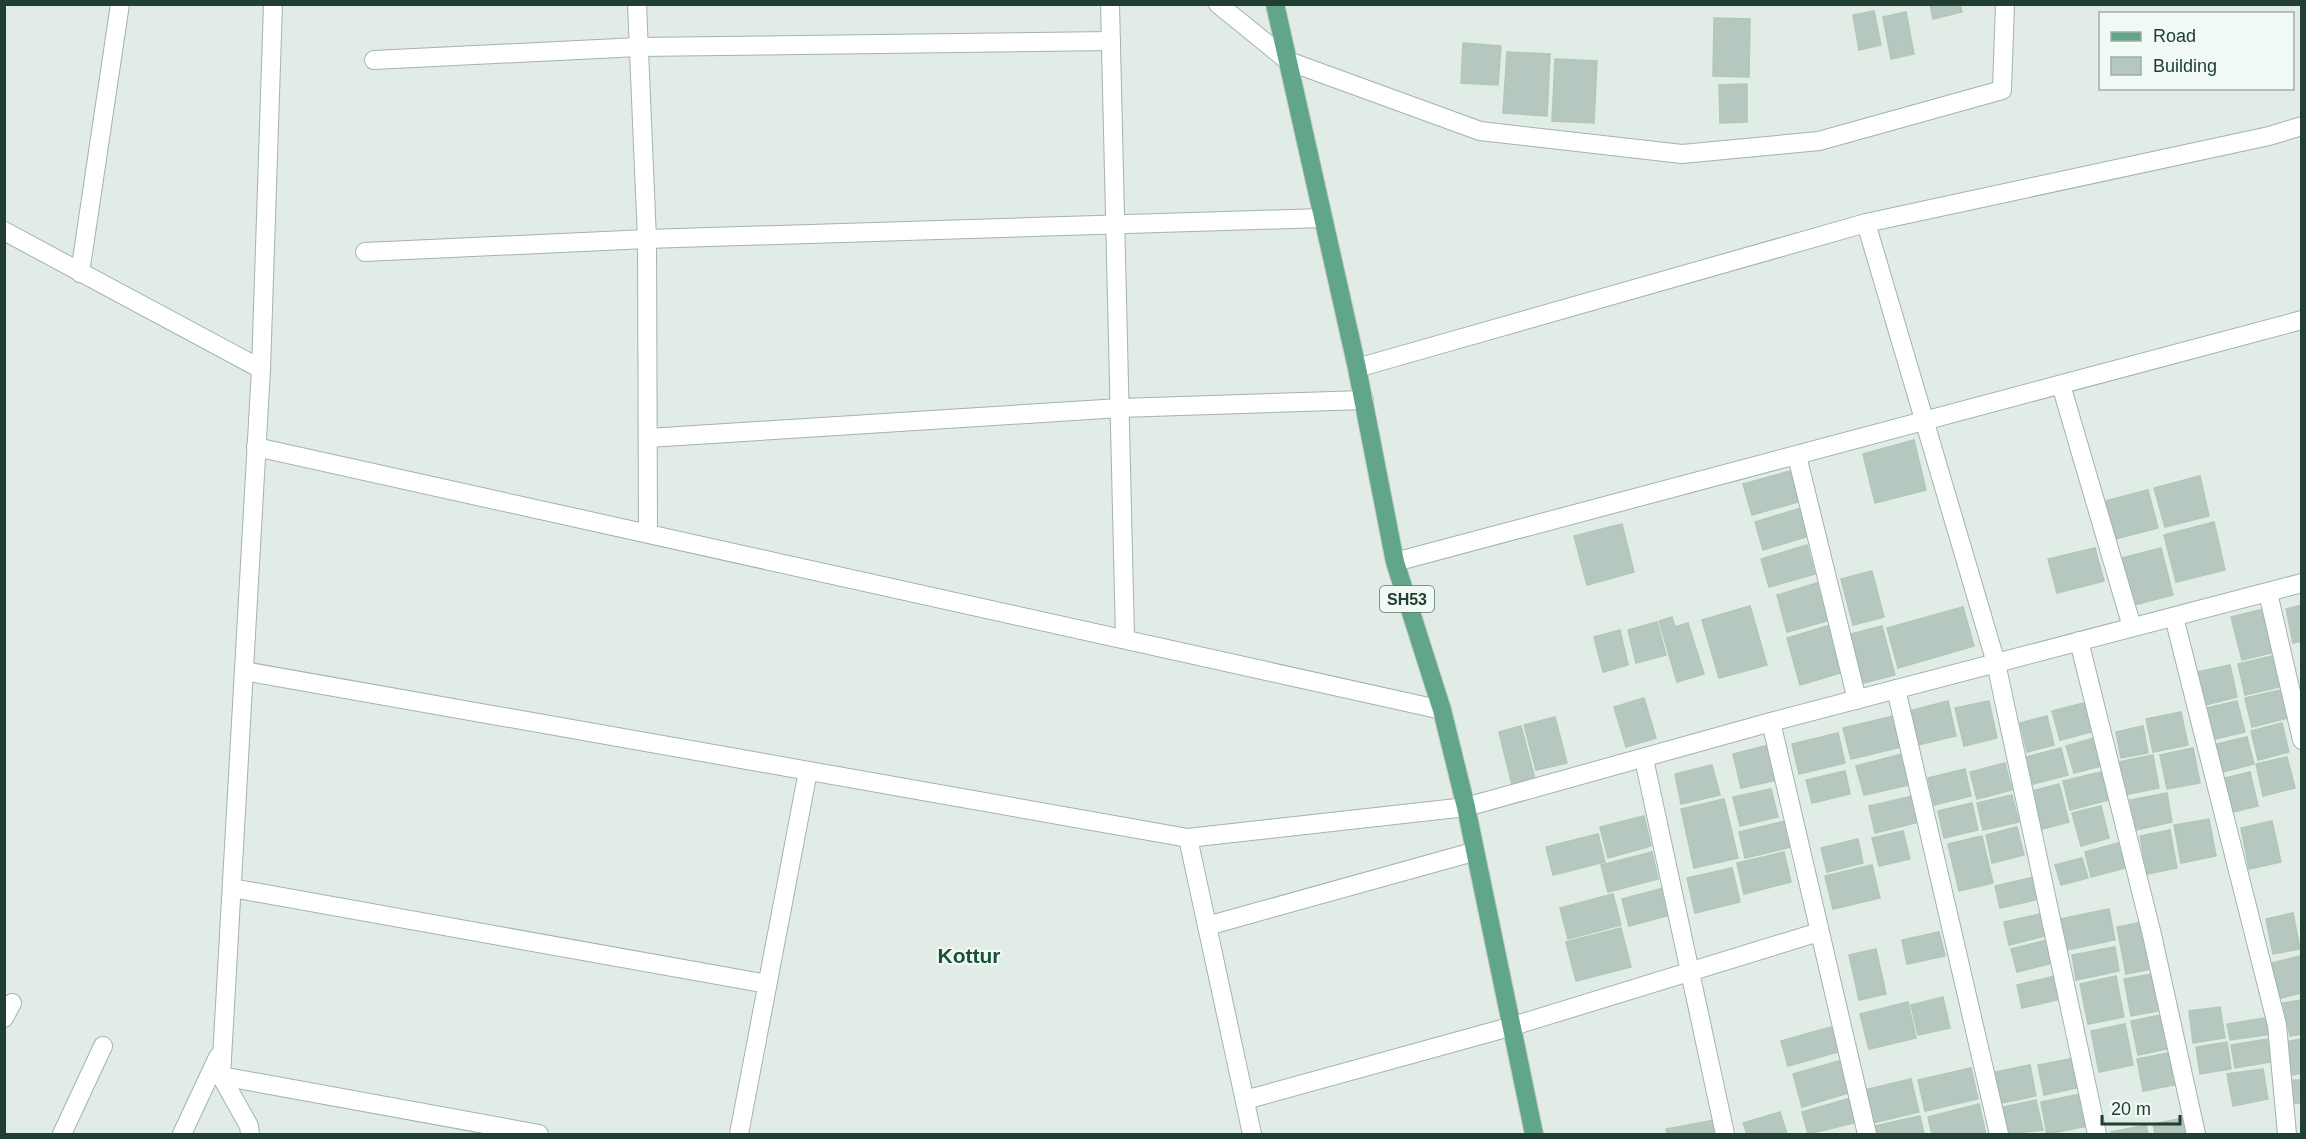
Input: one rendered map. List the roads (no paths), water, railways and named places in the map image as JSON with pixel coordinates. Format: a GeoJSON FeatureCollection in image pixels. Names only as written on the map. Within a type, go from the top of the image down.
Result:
{"type":"FeatureCollection","features":[{"type":"Feature","properties":{"kind":"main road","name":"SH53"},"geometry":{"type":"LineString","coordinates":[[1275,4],[1364,400],[1395,562],[1442,710],[1466,807],[1473,852],[1513,1026],[1534,1134]]}},
{"type":"Feature","properties":{"kind":"street"},"geometry":{"type":"LineString","coordinates":[[80,273],[120,4]]}},
{"type":"Feature","properties":{"kind":"street"},"geometry":{"type":"LineString","coordinates":[[250,1134],[249,1126],[221,1076],[261,369],[273,4]]}},
{"type":"Feature","properties":{"kind":"street"},"geometry":{"type":"LineString","coordinates":[[637,4],[647,239],[648,533]]}},
{"type":"Feature","properties":{"kind":"street"},"geometry":{"type":"LineString","coordinates":[[1110,4],[1125,637]]}},
{"type":"Feature","properties":{"kind":"street"},"geometry":{"type":"LineString","coordinates":[[1218,4],[1288,61],[1480,130],[1682,154],[1819,141],[2002,90],[2005,4]]}},
{"type":"Feature","properties":{"kind":"street"},"geometry":{"type":"LineString","coordinates":[[374,60],[638,47],[1111,41]]}},
{"type":"Feature","properties":{"kind":"street"},"geometry":{"type":"LineString","coordinates":[[1357,368],[1866,224],[2269,136],[2301,126]]}},
{"type":"Feature","properties":{"kind":"street"},"geometry":{"type":"LineString","coordinates":[[364,252],[647,239],[1323,218]]}},
{"type":"Feature","properties":{"kind":"street"},"geometry":{"type":"LineString","coordinates":[[1866,224],[1996,663],[2097,1134]]}},
{"type":"Feature","properties":{"kind":"street"},"geometry":{"type":"LineString","coordinates":[[4,231],[261,369]]}},
{"type":"Feature","properties":{"kind":"street"},"geometry":{"type":"LineString","coordinates":[[1395,562],[2301,320]]}},
{"type":"Feature","properties":{"kind":"street"},"geometry":{"type":"LineString","coordinates":[[2061,385],[2132,627]]}},
{"type":"Feature","properties":{"kind":"street"},"geometry":{"type":"LineString","coordinates":[[648,438],[1120,408],[1364,400]]}},
{"type":"Feature","properties":{"kind":"street"},"geometry":{"type":"LineString","coordinates":[[256,447],[1125,637],[1442,710]]}},
{"type":"Feature","properties":{"kind":"street"},"geometry":{"type":"LineString","coordinates":[[1797,456],[1857,700]]}},
{"type":"Feature","properties":{"kind":"street"},"geometry":{"type":"LineString","coordinates":[[244,671],[1188,838],[1466,807],[1771,722],[2301,583]]}},
{"type":"Feature","properties":{"kind":"street"},"geometry":{"type":"LineString","coordinates":[[2268,593],[2301,740]]}},
{"type":"Feature","properties":{"kind":"street"},"geometry":{"type":"LineString","coordinates":[[2174,617],[2277,1025],[2287,1134]]}},
{"type":"Feature","properties":{"kind":"street"},"geometry":{"type":"LineString","coordinates":[[2079,641],[2152,935],[2196,1134]]}},
{"type":"Feature","properties":{"kind":"street"},"geometry":{"type":"LineString","coordinates":[[1896,689],[1999,1134]]}},
{"type":"Feature","properties":{"kind":"street"},"geometry":{"type":"LineString","coordinates":[[1771,722],[1867,1134]]}},
{"type":"Feature","properties":{"kind":"street"},"geometry":{"type":"LineString","coordinates":[[1644,759],[1725,1134]]}},
{"type":"Feature","properties":{"kind":"street"},"geometry":{"type":"LineString","coordinates":[[739,1134],[808,771]]}},
{"type":"Feature","properties":{"kind":"street"},"geometry":{"type":"LineString","coordinates":[[1188,838],[1251,1134]]}},
{"type":"Feature","properties":{"kind":"street"},"geometry":{"type":"LineString","coordinates":[[1207,926],[1473,852]]}},
{"type":"Feature","properties":{"kind":"street"},"geometry":{"type":"LineString","coordinates":[[231,888],[767,984]]}},
{"type":"Feature","properties":{"kind":"street"},"geometry":{"type":"LineString","coordinates":[[1245,1100],[1513,1026],[1819,932]]}},
{"type":"Feature","properties":{"kind":"street"},"geometry":{"type":"LineString","coordinates":[[62,1134],[104,1046]]}},
{"type":"Feature","properties":{"kind":"street"},"geometry":{"type":"LineString","coordinates":[[182,1134],[223,1047]]}},
{"type":"Feature","properties":{"kind":"street"},"geometry":{"type":"LineString","coordinates":[[221,1076],[534,1134]]}},
{"type":"Feature","properties":{"kind":"district","name":"Kottur"},"geometry":{"type":"Point","coordinates":[969,955]}}]}
